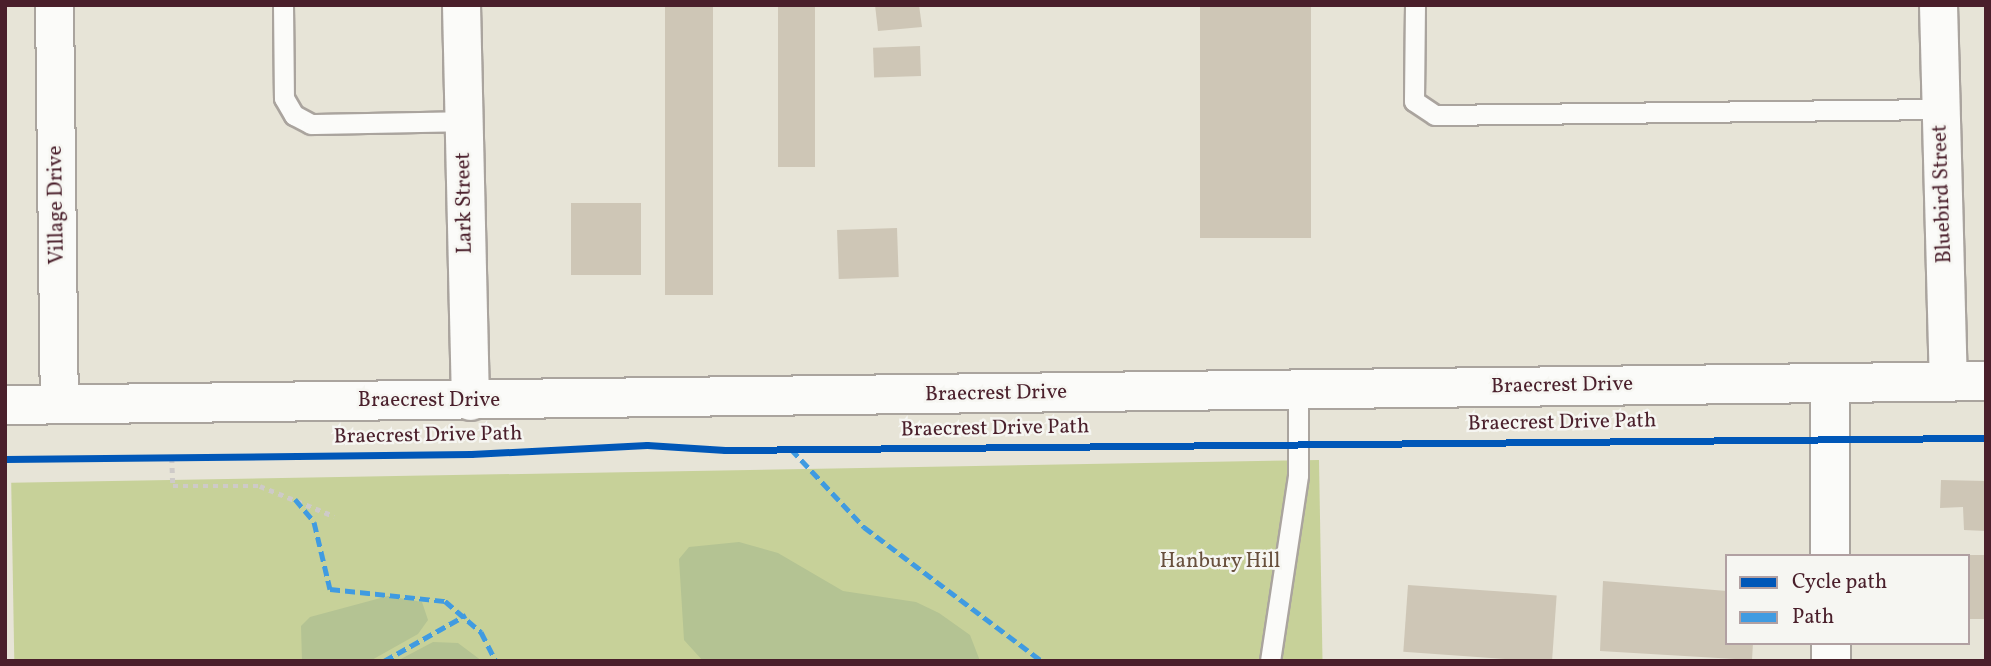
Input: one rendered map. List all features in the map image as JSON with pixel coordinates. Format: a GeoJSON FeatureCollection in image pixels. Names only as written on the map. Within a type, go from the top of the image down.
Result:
{"type":"FeatureCollection","features":[{"type":"Feature","properties":{"kind":"street","name":"Village Drive"},"geometry":{"type":"LineString","coordinates":[[54,5],[60,404]]}},
{"type":"Feature","properties":{"kind":"street","name":"Lark Street"},"geometry":{"type":"LineString","coordinates":[[460,5],[470,401]]}},
{"type":"Feature","properties":{"kind":"street","name":"Bluebird Street"},"geometry":{"type":"LineString","coordinates":[[1938,5],[1948,382]]}},
{"type":"Feature","properties":{"kind":"street","name":"Braecrest Drive"},"geometry":{"type":"LineString","coordinates":[[5,405],[1986,381]]}},
{"type":"Feature","properties":{"kind":"street"},"geometry":{"type":"LineString","coordinates":[[1830,383],[1830,554]]}},
{"type":"Feature","properties":{"kind":"lane"},"geometry":{"type":"LineString","coordinates":[[283,5],[284,98],[293,115],[311,124],[463,121]]}},
{"type":"Feature","properties":{"kind":"lane"},"geometry":{"type":"LineString","coordinates":[[1415,5],[1414,101],[1435,115],[1941,109]]}},
{"type":"Feature","properties":{"kind":"lane"},"geometry":{"type":"LineString","coordinates":[[1270,661],[1298,475],[1298,388]]}},
{"type":"Feature","properties":{"kind":"path"},"geometry":{"type":"LineString","coordinates":[[158,458],[185,458]]}},
{"type":"Feature","properties":{"kind":"path"},"geometry":{"type":"LineString","coordinates":[[172,458],[173,486],[254,485],[334,516]]}},
{"type":"Feature","properties":{"kind":"green space","name":"Hanbury Hill"},"geometry":{"type":"Polygon","coordinates":[[[1319,460],[1323,661],[14,661],[11,483],[1319,460]]]}},
{"type":"Feature","properties":{"kind":"green space"},"geometry":{"type":"Polygon","coordinates":[[[739,542],[778,553],[843,591],[916,602],[939,613],[970,635],[980,661],[703,661],[684,640],[679,559],[689,547],[739,542]]]}},
{"type":"Feature","properties":{"kind":"green space"},"geometry":{"type":"Polygon","coordinates":[[[388,596],[422,602],[428,620],[418,634],[370,661],[302,661],[301,626],[310,617],[388,596]]]}},
{"type":"Feature","properties":{"kind":"green space"},"geometry":{"type":"Polygon","coordinates":[[[433,642],[458,643],[482,661],[397,661],[433,642]]]}},
{"type":"Feature","properties":{"kind":"building"},"geometry":{"type":"Polygon","coordinates":[[[665,5],[713,5],[713,295],[665,295],[665,5]]]}},
{"type":"Feature","properties":{"kind":"building"},"geometry":{"type":"Polygon","coordinates":[[[778,5],[815,5],[815,167],[778,167],[778,5]]]}},
{"type":"Feature","properties":{"kind":"building"},"geometry":{"type":"Polygon","coordinates":[[[875,5],[919,5],[922,27],[878,31],[875,5]]]}},
{"type":"Feature","properties":{"kind":"building"},"geometry":{"type":"Polygon","coordinates":[[[1200,5],[1311,5],[1311,238],[1200,238],[1200,5]]]}},
{"type":"Feature","properties":{"kind":"building"},"geometry":{"type":"Polygon","coordinates":[[[920,46],[921,76],[874,78],[873,48],[920,46]]]}},
{"type":"Feature","properties":{"kind":"building"},"geometry":{"type":"Polygon","coordinates":[[[571,203],[641,203],[641,275],[571,275],[571,203]]]}},
{"type":"Feature","properties":{"kind":"building"},"geometry":{"type":"Polygon","coordinates":[[[897,228],[899,277],[839,279],[837,230],[897,228]]]}},
{"type":"Feature","properties":{"kind":"building"},"geometry":{"type":"Polygon","coordinates":[[[1941,480],[1986,481],[1986,531],[1964,530],[1963,507],[1940,508],[1941,480]]]}},
{"type":"Feature","properties":{"kind":"building"},"geometry":{"type":"Polygon","coordinates":[[[1970,555],[1986,555],[1986,619],[1970,619],[1970,555]]]}},
{"type":"Feature","properties":{"kind":"building"},"geometry":{"type":"Polygon","coordinates":[[[1603,581],[1725,591],[1725,645],[1753,645],[1752,660],[1600,651],[1603,581]]]}},
{"type":"Feature","properties":{"kind":"building"},"geometry":{"type":"Polygon","coordinates":[[[1408,585],[1557,595],[1552,661],[1403,652],[1408,585]]]}},
{"type":"Feature","properties":{"kind":"marked path"},"geometry":{"type":"LineString","coordinates":[[791,449],[864,527],[1042,661]]}},
{"type":"Feature","properties":{"kind":"marked path"},"geometry":{"type":"LineString","coordinates":[[295,499],[314,522],[330,589],[445,601],[481,632],[496,661]]}},
{"type":"Feature","properties":{"kind":"marked path"},"geometry":{"type":"LineString","coordinates":[[384,661],[466,615]]}},
{"type":"Feature","properties":{"kind":"cycle path","name":"Braecrest Drive Path"},"geometry":{"type":"LineString","coordinates":[[5,459],[471,454],[647,445],[725,450],[1986,438]]}}]}
